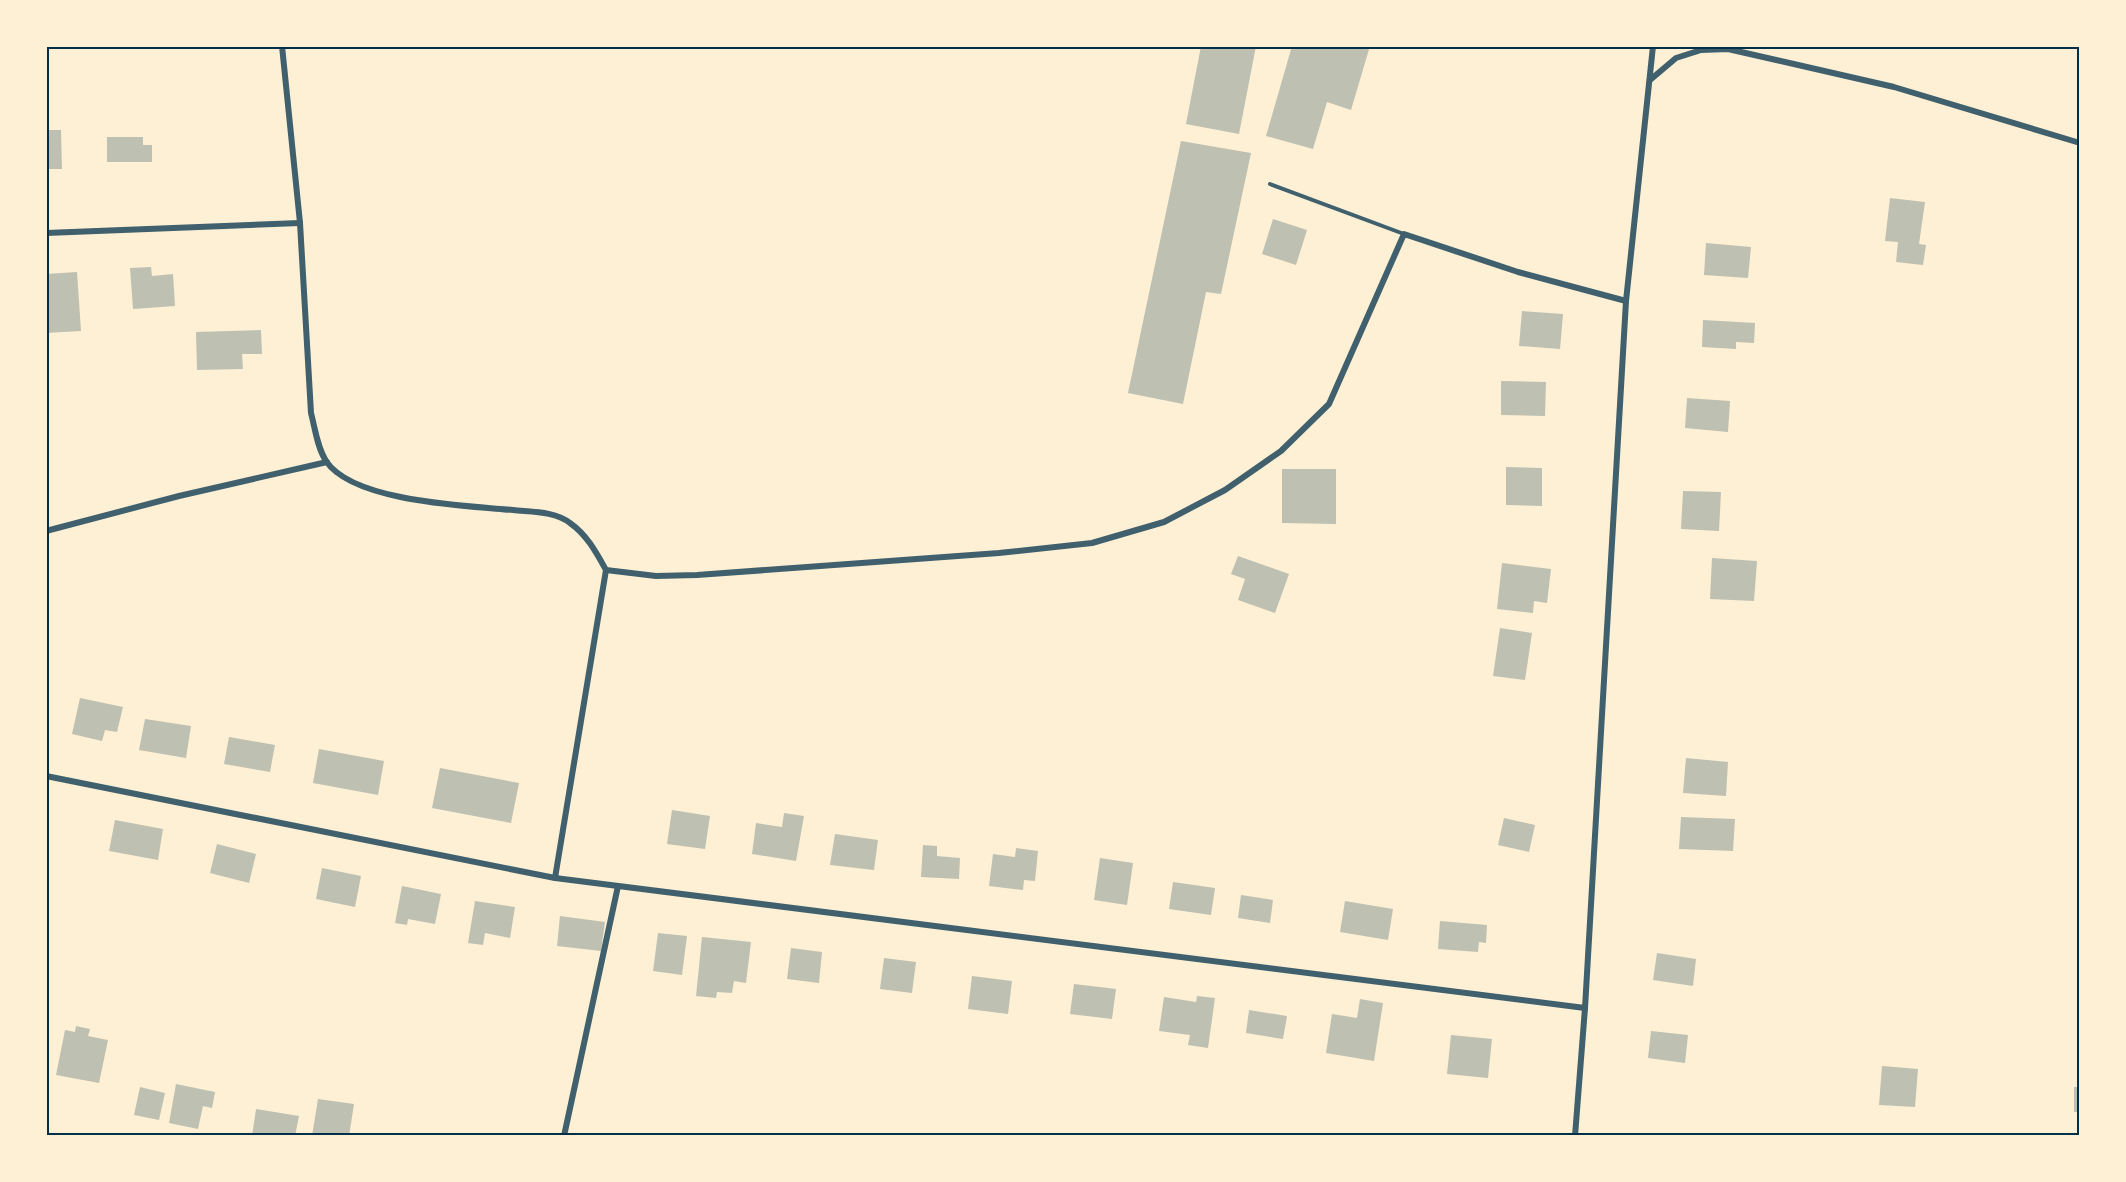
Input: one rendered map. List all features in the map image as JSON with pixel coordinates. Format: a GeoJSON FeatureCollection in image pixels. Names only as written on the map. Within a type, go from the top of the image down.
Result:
{"type":"FeatureCollection","features":[{"type":"Feature","properties":{"kind":"street"},"geometry":{"type":"LineString","coordinates":[[282,46],[300,223],[311,413],[317,438],[327,462],[345,477],[382,493],[425,502],[545,513],[568,521],[587,537],[606,570],[555,878]]}},
{"type":"Feature","properties":{"kind":"street"},"geometry":{"type":"LineString","coordinates":[[1575,1136],[1585,1008],[1626,301],[1653,46]]}},
{"type":"Feature","properties":{"kind":"street"},"geometry":{"type":"LineString","coordinates":[[1650,80],[1676,58],[1701,50],[1728,49],[1894,87],[2079,143]]}},
{"type":"Feature","properties":{"kind":"street"},"geometry":{"type":"LineString","coordinates":[[46,233],[300,223]]}},
{"type":"Feature","properties":{"kind":"street"},"geometry":{"type":"LineString","coordinates":[[606,570],[656,576],[697,575],[999,553],[1092,543],[1164,522],[1225,490],[1281,451],[1329,404],[1404,234],[1518,272],[1626,301]]}},
{"type":"Feature","properties":{"kind":"street"},"geometry":{"type":"LineString","coordinates":[[46,531],[178,496],[327,462]]}},
{"type":"Feature","properties":{"kind":"street"},"geometry":{"type":"LineString","coordinates":[[46,776],[555,878],[1585,1008]]}},
{"type":"Feature","properties":{"kind":"street"},"geometry":{"type":"LineString","coordinates":[[564,1136],[618,886]]}},
{"type":"Feature","properties":{"kind":"lane"},"geometry":{"type":"LineString","coordinates":[[1270,184],[1404,234]]}},
{"type":"Feature","properties":{"kind":"building"},"geometry":{"type":"Polygon","coordinates":[[[1201,46],[1256,46],[1239,134],[1186,124],[1201,46]]]}},
{"type":"Feature","properties":{"kind":"building"},"geometry":{"type":"Polygon","coordinates":[[[1292,46],[1370,46],[1351,110],[1327,102],[1313,149],[1266,136],[1292,46]]]}},
{"type":"Feature","properties":{"kind":"building"},"geometry":{"type":"Polygon","coordinates":[[[46,130],[61,130],[62,169],[46,169],[46,130]]]}},
{"type":"Feature","properties":{"kind":"building"},"geometry":{"type":"Polygon","coordinates":[[[107,137],[143,137],[143,145],[152,145],[152,162],[107,162],[107,137]]]}},
{"type":"Feature","properties":{"kind":"building"},"geometry":{"type":"Polygon","coordinates":[[[1181,141],[1251,153],[1221,294],[1206,292],[1183,404],[1128,393],[1181,141]]]}},
{"type":"Feature","properties":{"kind":"building"},"geometry":{"type":"Polygon","coordinates":[[[1890,198],[1925,202],[1919,244],[1926,245],[1923,265],[1896,262],[1898,242],[1885,241],[1890,198]]]}},
{"type":"Feature","properties":{"kind":"building"},"geometry":{"type":"Polygon","coordinates":[[[1273,219],[1307,230],[1296,265],[1262,254],[1273,219]]]}},
{"type":"Feature","properties":{"kind":"building"},"geometry":{"type":"Polygon","coordinates":[[[1706,243],[1751,247],[1748,278],[1704,275],[1706,243]]]}},
{"type":"Feature","properties":{"kind":"building"},"geometry":{"type":"Polygon","coordinates":[[[151,267],[152,276],[173,274],[175,306],[133,309],[130,268],[151,267]]]}},
{"type":"Feature","properties":{"kind":"building"},"geometry":{"type":"Polygon","coordinates":[[[77,272],[81,331],[46,333],[46,274],[77,272]]]}},
{"type":"Feature","properties":{"kind":"building"},"geometry":{"type":"Polygon","coordinates":[[[1522,311],[1563,314],[1560,349],[1519,346],[1522,311]]]}},
{"type":"Feature","properties":{"kind":"building"},"geometry":{"type":"Polygon","coordinates":[[[1703,320],[1755,323],[1754,343],[1736,342],[1736,349],[1702,347],[1703,320]]]}},
{"type":"Feature","properties":{"kind":"building"},"geometry":{"type":"Polygon","coordinates":[[[261,330],[262,354],[242,354],[243,369],[197,370],[196,332],[261,330]]]}},
{"type":"Feature","properties":{"kind":"building"},"geometry":{"type":"Polygon","coordinates":[[[1501,381],[1546,382],[1545,416],[1501,415],[1501,381]]]}},
{"type":"Feature","properties":{"kind":"building"},"geometry":{"type":"Polygon","coordinates":[[[1687,398],[1730,401],[1728,432],[1685,428],[1687,398]]]}},
{"type":"Feature","properties":{"kind":"building"},"geometry":{"type":"Polygon","coordinates":[[[1506,467],[1542,468],[1542,506],[1506,505],[1506,467]]]}},
{"type":"Feature","properties":{"kind":"building"},"geometry":{"type":"Polygon","coordinates":[[[1282,469],[1336,469],[1336,524],[1282,523],[1282,469]]]}},
{"type":"Feature","properties":{"kind":"building"},"geometry":{"type":"Polygon","coordinates":[[[1683,491],[1721,492],[1719,531],[1681,529],[1683,491]]]}},
{"type":"Feature","properties":{"kind":"building"},"geometry":{"type":"Polygon","coordinates":[[[1238,556],[1289,574],[1275,613],[1238,600],[1245,579],[1231,574],[1238,556]]]}},
{"type":"Feature","properties":{"kind":"building"},"geometry":{"type":"Polygon","coordinates":[[[1712,558],[1757,561],[1754,601],[1710,599],[1712,558]]]}},
{"type":"Feature","properties":{"kind":"building"},"geometry":{"type":"Polygon","coordinates":[[[1502,563],[1551,569],[1547,603],[1534,601],[1533,613],[1497,609],[1502,563]]]}},
{"type":"Feature","properties":{"kind":"building"},"geometry":{"type":"Polygon","coordinates":[[[1500,628],[1532,633],[1525,680],[1493,676],[1500,628]]]}},
{"type":"Feature","properties":{"kind":"building"},"geometry":{"type":"Polygon","coordinates":[[[80,698],[123,707],[117,732],[105,730],[102,741],[72,734],[80,698]]]}},
{"type":"Feature","properties":{"kind":"building"},"geometry":{"type":"Polygon","coordinates":[[[145,719],[191,726],[186,758],[139,750],[145,719]]]}},
{"type":"Feature","properties":{"kind":"building"},"geometry":{"type":"Polygon","coordinates":[[[229,737],[275,745],[270,772],[224,764],[229,737]]]}},
{"type":"Feature","properties":{"kind":"building"},"geometry":{"type":"Polygon","coordinates":[[[319,749],[384,761],[378,795],[313,783],[319,749]]]}},
{"type":"Feature","properties":{"kind":"building"},"geometry":{"type":"Polygon","coordinates":[[[1686,758],[1728,762],[1726,796],[1683,793],[1686,758]]]}},
{"type":"Feature","properties":{"kind":"building"},"geometry":{"type":"Polygon","coordinates":[[[440,768],[519,783],[511,823],[432,808],[440,768]]]}},
{"type":"Feature","properties":{"kind":"building"},"geometry":{"type":"Polygon","coordinates":[[[672,810],[710,816],[705,849],[667,844],[672,810]]]}},
{"type":"Feature","properties":{"kind":"building"},"geometry":{"type":"Polygon","coordinates":[[[784,813],[804,816],[796,861],[752,854],[756,823],[782,827],[784,813]]]}},
{"type":"Feature","properties":{"kind":"building"},"geometry":{"type":"Polygon","coordinates":[[[1681,817],[1735,819],[1733,851],[1679,849],[1681,817]]]}},
{"type":"Feature","properties":{"kind":"building"},"geometry":{"type":"Polygon","coordinates":[[[1504,818],[1535,825],[1529,852],[1498,845],[1504,818]]]}},
{"type":"Feature","properties":{"kind":"building"},"geometry":{"type":"Polygon","coordinates":[[[115,820],[163,829],[158,860],[109,851],[115,820]]]}},
{"type":"Feature","properties":{"kind":"building"},"geometry":{"type":"Polygon","coordinates":[[[835,834],[878,840],[874,870],[830,865],[835,834]]]}},
{"type":"Feature","properties":{"kind":"building"},"geometry":{"type":"Polygon","coordinates":[[[217,844],[256,854],[249,883],[210,873],[217,844]]]}},
{"type":"Feature","properties":{"kind":"building"},"geometry":{"type":"Polygon","coordinates":[[[923,845],[937,846],[937,856],[960,858],[959,879],[921,877],[923,845]]]}},
{"type":"Feature","properties":{"kind":"building"},"geometry":{"type":"Polygon","coordinates":[[[1016,848],[1038,851],[1035,881],[1024,880],[1023,890],[989,886],[993,854],[1015,857],[1016,848]]]}},
{"type":"Feature","properties":{"kind":"building"},"geometry":{"type":"Polygon","coordinates":[[[1100,858],[1133,863],[1127,905],[1094,900],[1100,858]]]}},
{"type":"Feature","properties":{"kind":"building"},"geometry":{"type":"Polygon","coordinates":[[[322,868],[361,876],[355,907],[316,899],[322,868]]]}},
{"type":"Feature","properties":{"kind":"building"},"geometry":{"type":"Polygon","coordinates":[[[1173,882],[1215,888],[1211,915],[1169,909],[1173,882]]]}},
{"type":"Feature","properties":{"kind":"building"},"geometry":{"type":"Polygon","coordinates":[[[402,886],[441,894],[435,924],[408,919],[407,925],[395,923],[402,886]]]}},
{"type":"Feature","properties":{"kind":"building"},"geometry":{"type":"Polygon","coordinates":[[[1241,895],[1273,900],[1270,923],[1238,918],[1241,895]]]}},
{"type":"Feature","properties":{"kind":"building"},"geometry":{"type":"Polygon","coordinates":[[[475,901],[515,907],[510,938],[485,933],[483,945],[468,943],[475,901]]]}},
{"type":"Feature","properties":{"kind":"building"},"geometry":{"type":"Polygon","coordinates":[[[1345,901],[1393,909],[1388,940],[1340,932],[1345,901]]]}},
{"type":"Feature","properties":{"kind":"building"},"geometry":{"type":"Polygon","coordinates":[[[560,916],[605,922],[601,951],[557,946],[560,916]]]}},
{"type":"Feature","properties":{"kind":"building"},"geometry":{"type":"Polygon","coordinates":[[[1440,921],[1487,925],[1486,943],[1479,942],[1478,952],[1438,949],[1440,921]]]}},
{"type":"Feature","properties":{"kind":"building"},"geometry":{"type":"Polygon","coordinates":[[[658,933],[687,936],[682,975],[653,971],[658,933]]]}},
{"type":"Feature","properties":{"kind":"building"},"geometry":{"type":"Polygon","coordinates":[[[702,937],[751,942],[746,983],[734,981],[732,993],[717,992],[716,998],[696,996],[702,937]]]}},
{"type":"Feature","properties":{"kind":"building"},"geometry":{"type":"Polygon","coordinates":[[[791,948],[822,952],[819,983],[787,979],[791,948]]]}},
{"type":"Feature","properties":{"kind":"building"},"geometry":{"type":"Polygon","coordinates":[[[1657,953],[1696,959],[1693,986],[1653,980],[1657,953]]]}},
{"type":"Feature","properties":{"kind":"building"},"geometry":{"type":"Polygon","coordinates":[[[884,958],[916,962],[912,993],[880,989],[884,958]]]}},
{"type":"Feature","properties":{"kind":"building"},"geometry":{"type":"Polygon","coordinates":[[[972,976],[1012,981],[1008,1014],[968,1009],[972,976]]]}},
{"type":"Feature","properties":{"kind":"building"},"geometry":{"type":"Polygon","coordinates":[[[1074,984],[1116,989],[1112,1019],[1070,1014],[1074,984]]]}},
{"type":"Feature","properties":{"kind":"building"},"geometry":{"type":"Polygon","coordinates":[[[1197,996],[1215,998],[1208,1048],[1188,1045],[1190,1035],[1159,1031],[1164,997],[1196,1002],[1197,996]]]}},
{"type":"Feature","properties":{"kind":"building"},"geometry":{"type":"Polygon","coordinates":[[[1360,999],[1383,1003],[1374,1061],[1326,1053],[1332,1014],[1357,1018],[1360,999]]]}},
{"type":"Feature","properties":{"kind":"building"},"geometry":{"type":"Polygon","coordinates":[[[1249,1010],[1287,1016],[1283,1039],[1246,1033],[1249,1010]]]}},
{"type":"Feature","properties":{"kind":"building"},"geometry":{"type":"Polygon","coordinates":[[[76,1026],[90,1029],[88,1036],[108,1040],[99,1083],[56,1075],[65,1030],[75,1032],[76,1026]]]}},
{"type":"Feature","properties":{"kind":"building"},"geometry":{"type":"Polygon","coordinates":[[[1651,1031],[1688,1035],[1685,1063],[1648,1058],[1651,1031]]]}},
{"type":"Feature","properties":{"kind":"building"},"geometry":{"type":"Polygon","coordinates":[[[1451,1035],[1492,1039],[1488,1078],[1447,1074],[1451,1035]]]}},
{"type":"Feature","properties":{"kind":"building"},"geometry":{"type":"Polygon","coordinates":[[[1882,1066],[1918,1069],[1915,1107],[1879,1105],[1882,1066]]]}},
{"type":"Feature","properties":{"kind":"building"},"geometry":{"type":"Polygon","coordinates":[[[176,1084],[215,1092],[212,1108],[203,1106],[198,1129],[169,1123],[176,1084]]]}},
{"type":"Feature","properties":{"kind":"building"},"geometry":{"type":"Polygon","coordinates":[[[140,1087],[165,1093],[159,1120],[134,1115],[140,1087]]]}},
{"type":"Feature","properties":{"kind":"building"},"geometry":{"type":"Polygon","coordinates":[[[2074,1087],[2080,1087],[2080,1112],[2074,1112],[2074,1087]]]}},
{"type":"Feature","properties":{"kind":"building"},"geometry":{"type":"Polygon","coordinates":[[[318,1099],[354,1104],[349,1136],[312,1136],[318,1099]]]}},
{"type":"Feature","properties":{"kind":"building"},"geometry":{"type":"Polygon","coordinates":[[[256,1109],[299,1116],[295,1136],[252,1136],[256,1109]]]}}]}
